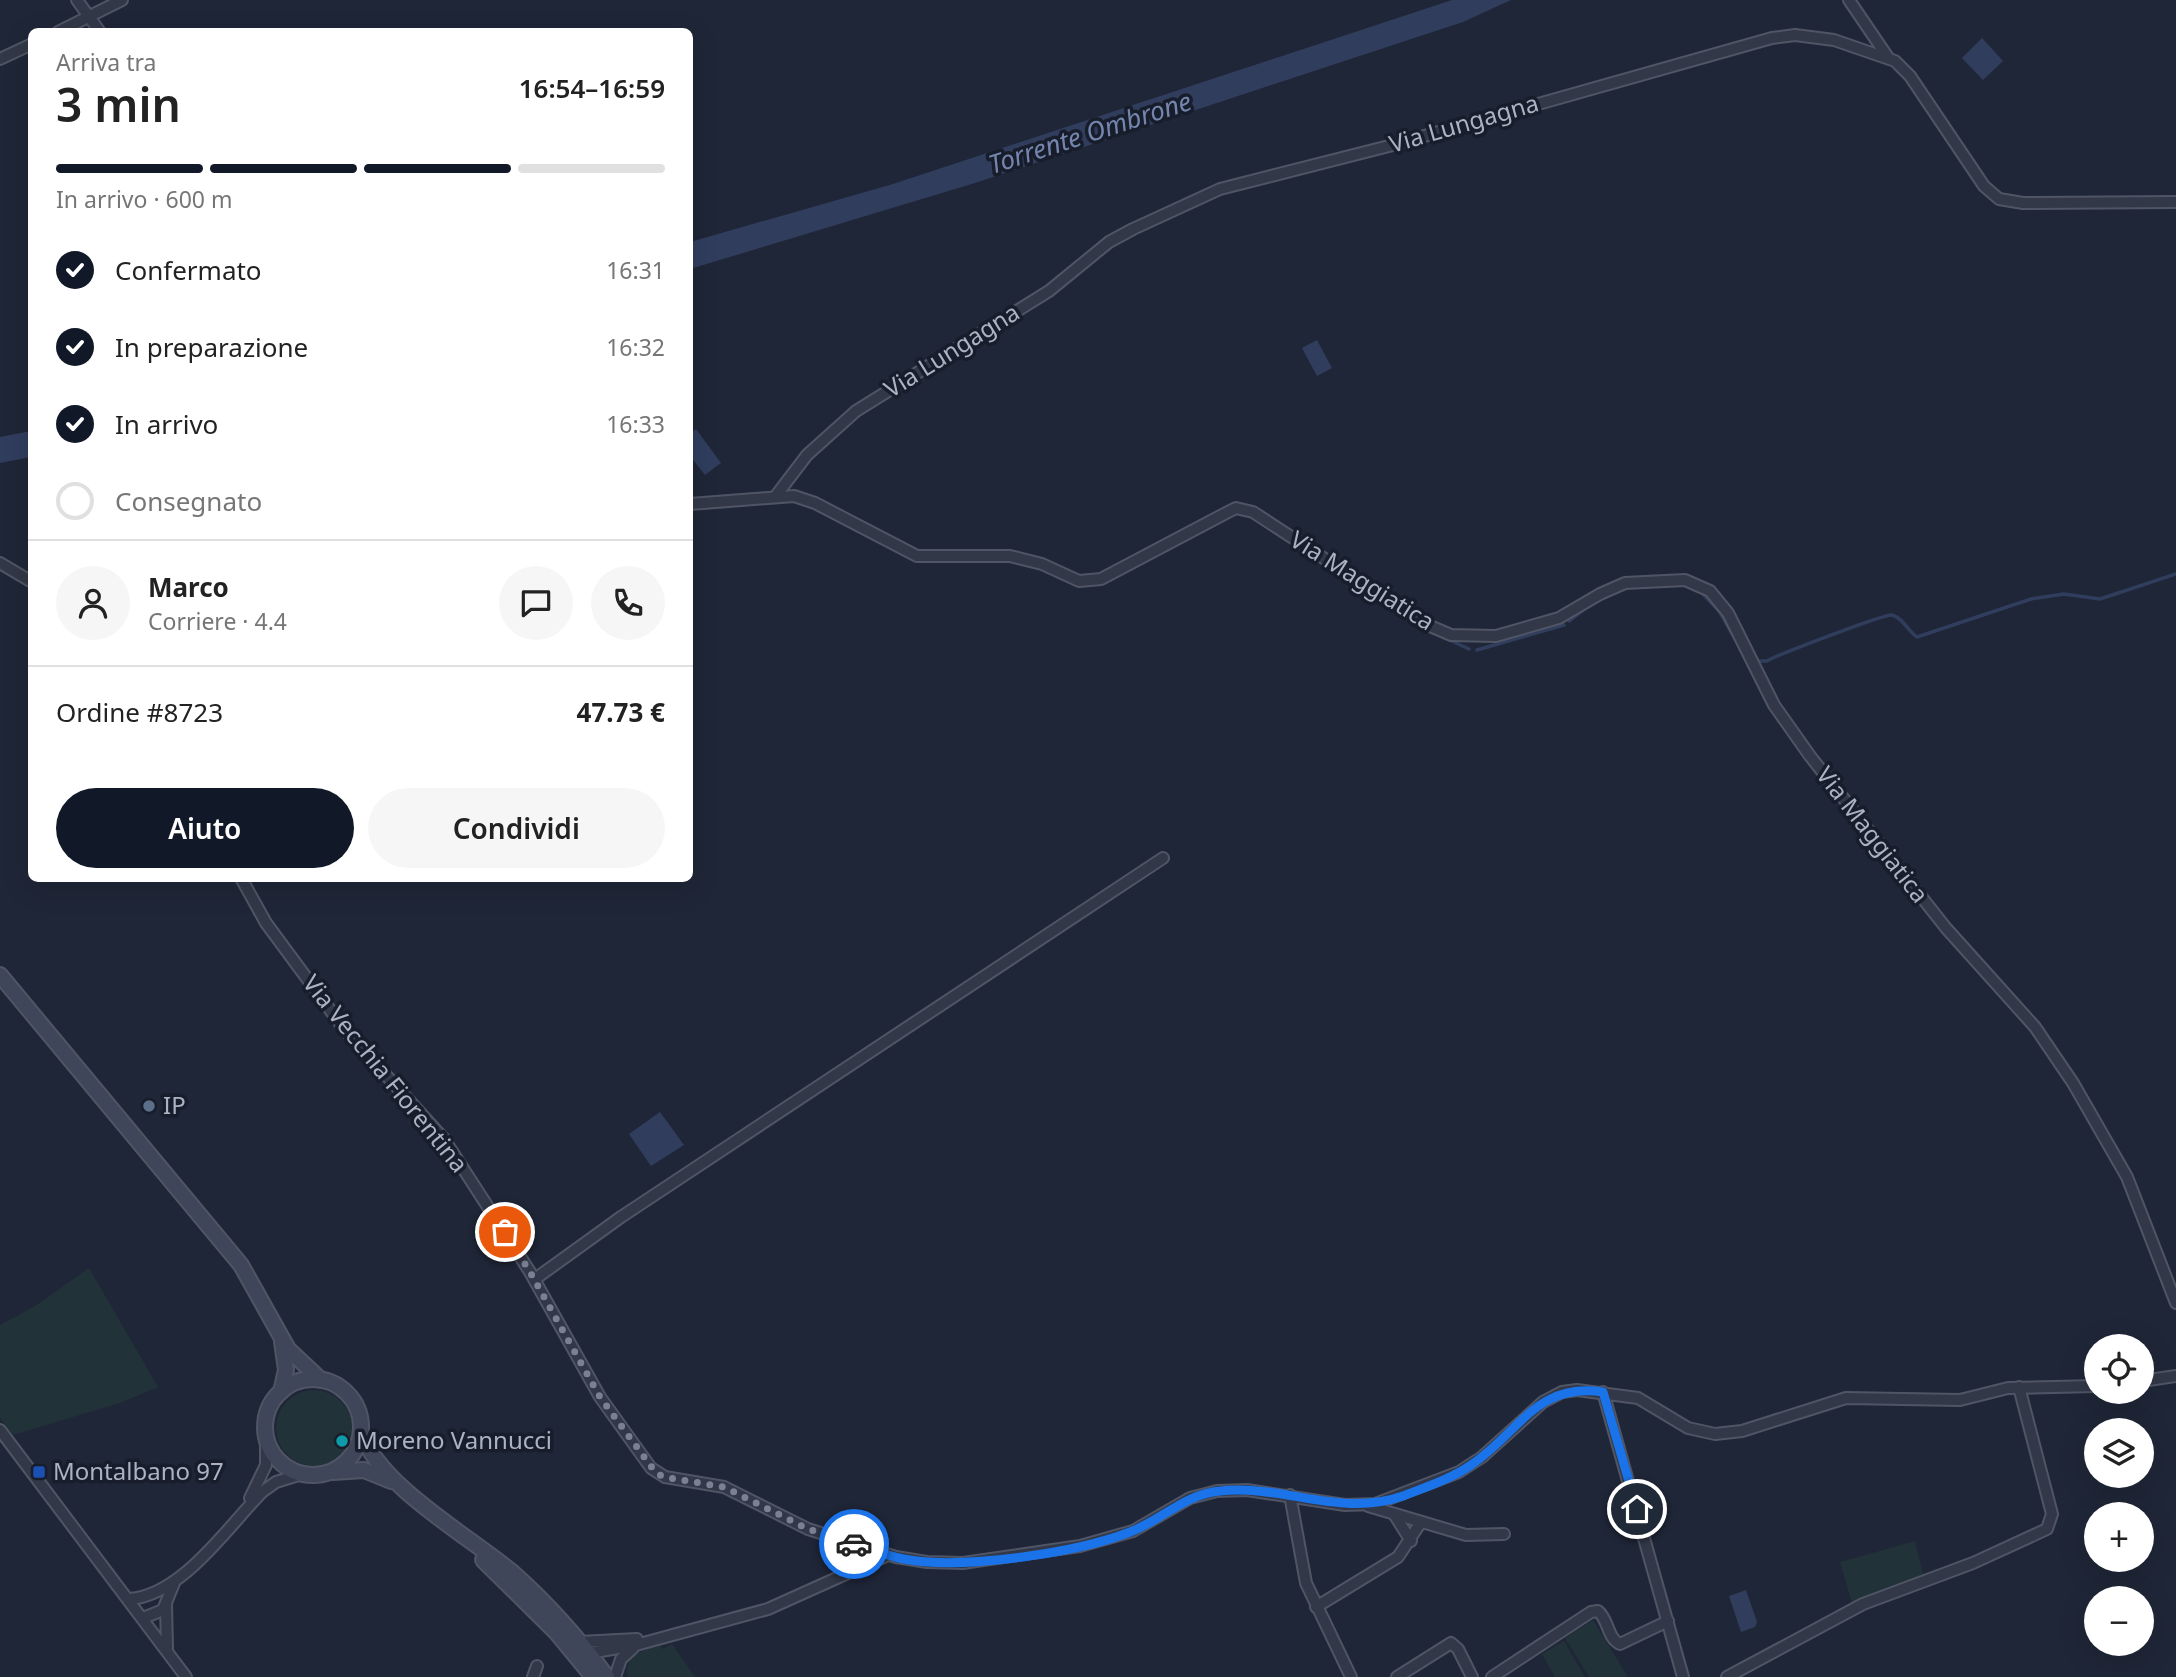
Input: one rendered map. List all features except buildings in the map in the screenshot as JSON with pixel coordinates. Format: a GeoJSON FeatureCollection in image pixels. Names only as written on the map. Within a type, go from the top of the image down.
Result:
{"type":"FeatureCollection","features":[{"type":"Feature","properties":{"kind":"main road"},"geometry":{"type":"LineString","coordinates":[[0,975],[241,1265],[281,1337],[298,1360],[321,1380],[339,1387],[353,1400],[359,1413],[361,1432],[373,1458],[465,1537],[575,1645],[590,1655],[607,1677]]}},
{"type":"Feature","properties":{"kind":"main road"},"geometry":{"type":"LineString","coordinates":[[281,1337],[286,1370],[281,1392]]}},
{"type":"Feature","properties":{"kind":"main road"},"geometry":{"type":"LineString","coordinates":[[321,1380],[295,1383],[281,1392],[269,1408],[266,1434],[278,1460],[302,1474],[366,1471],[405,1488]]}},
{"type":"Feature","properties":{"kind":"main road"},"geometry":{"type":"LineString","coordinates":[[330,1473],[349,1460],[361,1432]]}},
{"type":"Feature","properties":{"kind":"main road"},"geometry":{"type":"LineString","coordinates":[[575,1645],[593,1677]]}},
{"type":"Feature","properties":{"kind":"street"},"geometry":{"type":"LineString","coordinates":[[77,0],[97,28]]}},
{"type":"Feature","properties":{"kind":"street"},"geometry":{"type":"LineString","coordinates":[[66,28],[122,0]]}},
{"type":"Feature","properties":{"kind":"street"},"geometry":{"type":"LineString","coordinates":[[1849,0],[1887,56]]}},
{"type":"Feature","properties":{"kind":"street","name":"Via Lungagna"},"geometry":{"type":"LineString","coordinates":[[775,497],[807,455],[856,411],[1049,291],[1109,242],[1220,189],[1390,146],[1782,36],[1834,40],[1887,56],[1910,76],[1979,179],[1999,199],[2023,203],[2176,202]]}},
{"type":"Feature","properties":{"kind":"street"},"geometry":{"type":"LineString","coordinates":[[0,59],[28,46]]}},
{"type":"Feature","properties":{"kind":"street","name":"Via Maggiatica"},"geometry":{"type":"LineString","coordinates":[[693,504],[794,496],[816,503],[917,556],[1010,555],[1042,564],[1084,582],[1106,577],[1226,513],[1242,508],[1253,512],[1423,623],[1451,635],[1478,637],[1516,632],[1559,618],[1625,583],[1677,579],[1693,581],[1702,586],[1728,613],[1768,695],[1810,756],[1940,921],[1995,979],[2050,1048],[2124,1171],[2176,1303]]}},
{"type":"Feature","properties":{"kind":"street"},"geometry":{"type":"LineString","coordinates":[[0,563],[28,580]]}},
{"type":"Feature","properties":{"kind":"street"},"geometry":{"type":"LineString","coordinates":[[535,1279],[621,1217],[1163,858]]}},
{"type":"Feature","properties":{"kind":"street","name":"Via Vecchia Fiorentina"},"geometry":{"type":"LineString","coordinates":[[243,882],[265,923],[345,1030],[444,1139],[535,1279],[600,1397],[656,1473],[664,1477],[724,1487],[808,1529],[888,1555],[908,1560],[947,1563],[1012,1557],[1080,1546],[1120,1536],[1202,1494],[1239,1490],[1365,1505],[1396,1498],[1459,1472],[1482,1457],[1534,1408],[1550,1397],[1577,1390],[1644,1400],[1688,1428],[1714,1434],[1742,1431],[1846,1398],[1960,1400],[2018,1387],[2084,1386]]}},
{"type":"Feature","properties":{"kind":"street"},"geometry":{"type":"LineString","coordinates":[[2154,1379],[2176,1376]]}},
{"type":"Feature","properties":{"kind":"street"},"geometry":{"type":"LineString","coordinates":[[1727,1677],[1863,1604],[1973,1563],[2047,1529],[2052,1514],[2018,1387]]}},
{"type":"Feature","properties":{"kind":"street"},"geometry":{"type":"LineString","coordinates":[[1603,1392],[1683,1677]]}},
{"type":"Feature","properties":{"kind":"street"},"geometry":{"type":"LineString","coordinates":[[0,1430],[186,1677]]}},
{"type":"Feature","properties":{"kind":"street"},"geometry":{"type":"LineString","coordinates":[[239,1515],[265,1469],[266,1434]]}},
{"type":"Feature","properties":{"kind":"street"},"geometry":{"type":"LineString","coordinates":[[128,1599],[157,1593],[175,1581],[271,1485],[302,1474]]}},
{"type":"Feature","properties":{"kind":"street"},"geometry":{"type":"LineString","coordinates":[[1290,1495],[1304,1572],[1315,1607],[1351,1677]]}},
{"type":"Feature","properties":{"kind":"street"},"geometry":{"type":"LineString","coordinates":[[1365,1505],[1473,1536],[1504,1534]]}},
{"type":"Feature","properties":{"kind":"street"},"geometry":{"type":"LineString","coordinates":[[1394,1514],[1410,1541]]}},
{"type":"Feature","properties":{"kind":"street"},"geometry":{"type":"LineString","coordinates":[[1315,1607],[1393,1560],[1410,1541],[1421,1522]]}},
{"type":"Feature","properties":{"kind":"street"},"geometry":{"type":"LineString","coordinates":[[590,1655],[672,1636],[779,1605],[888,1555]]}},
{"type":"Feature","properties":{"kind":"street"},"geometry":{"type":"LineString","coordinates":[[143,1618],[159,1614],[166,1605],[175,1581]]}},
{"type":"Feature","properties":{"kind":"street"},"geometry":{"type":"LineString","coordinates":[[143,1618],[157,1593]]}},
{"type":"Feature","properties":{"kind":"street"},"geometry":{"type":"LineString","coordinates":[[166,1605],[167,1651]]}},
{"type":"Feature","properties":{"kind":"street"},"geometry":{"type":"LineString","coordinates":[[1492,1677],[1591,1612],[1598,1611],[1604,1616],[1613,1639],[1620,1644],[1668,1621]]}},
{"type":"Feature","properties":{"kind":"street"},"geometry":{"type":"LineString","coordinates":[[575,1645],[672,1636]]}},
{"type":"Feature","properties":{"kind":"street"},"geometry":{"type":"LineString","coordinates":[[1397,1677],[1451,1643],[1458,1649],[1472,1677]]}},
{"type":"Feature","properties":{"kind":"street"},"geometry":{"type":"LineString","coordinates":[[615,1677],[621,1659],[636,1645]]}},
{"type":"Feature","properties":{"kind":"shaded area"},"geometry":{"type":"Polygon","coordinates":[[[89,1268],[158,1387],[120,1403],[13,1435],[0,1418],[0,1325],[35,1306],[89,1268]]]}},
{"type":"Feature","properties":{"kind":"shaded area"},"geometry":{"type":"Polygon","coordinates":[[[307,1390],[321,1390],[335,1396],[346,1407],[352,1428],[349,1443],[341,1455],[321,1466],[307,1466],[293,1460],[282,1449],[276,1435],[276,1421],[282,1407],[293,1396],[307,1390]]]}},
{"type":"Feature","properties":{"kind":"shaded area"},"geometry":{"type":"Polygon","coordinates":[[[1915,1541],[1924,1578],[1852,1603],[1840,1562],[1915,1541]]]}},
{"type":"Feature","properties":{"kind":"shaded area"},"geometry":{"type":"Polygon","coordinates":[[[1593,1620],[1628,1677],[1589,1677],[1565,1638],[1593,1620]]]}},
{"type":"Feature","properties":{"kind":"shaded area"},"geometry":{"type":"Polygon","coordinates":[[[1564,1641],[1585,1677],[1555,1677],[1542,1654],[1564,1641]]]}},
{"type":"Feature","properties":{"kind":"shaded area"},"geometry":{"type":"Polygon","coordinates":[[[672,1644],[695,1677],[628,1677],[628,1664],[636,1655],[660,1645],[663,1649],[672,1644]]]}},
{"type":"Feature","properties":{"kind":"water","name":"Torrente Ombrone"},"geometry":{"type":"Polygon","coordinates":[[[1452,0],[1511,0],[1463,22],[975,183],[693,268],[693,241],[893,184],[1452,0]]]}},
{"type":"Feature","properties":{"kind":"water"},"geometry":{"type":"Polygon","coordinates":[[[1982,38],[2003,61],[1983,80],[1962,58],[1982,38]]]}},
{"type":"Feature","properties":{"kind":"water"},"geometry":{"type":"Polygon","coordinates":[[[1317,340],[1332,368],[1317,376],[1302,348],[1317,340]]]}},
{"type":"Feature","properties":{"kind":"water"},"geometry":{"type":"Polygon","coordinates":[[[696,429],[721,463],[705,475],[693,460],[693,432],[696,429]]]}},
{"type":"Feature","properties":{"kind":"water"},"geometry":{"type":"Polygon","coordinates":[[[28,432],[28,458],[0,463],[0,437],[28,432]]]}},
{"type":"Feature","properties":{"kind":"water"},"geometry":{"type":"Polygon","coordinates":[[[660,1112],[684,1145],[651,1166],[629,1134],[660,1112]]]}},
{"type":"Feature","properties":{"kind":"water"},"geometry":{"type":"Polygon","coordinates":[[[1746,1590],[1757,1622],[1755,1627],[1741,1632],[1729,1596],[1746,1590]]]}},
{"type":"Feature","properties":{"kind":"waterway"},"geometry":{"type":"LineString","coordinates":[[1759,661],[1767,661],[1885,616],[1896,617],[1917,637],[2031,599],[2064,594],[2100,599],[2176,574]]}},
{"type":"Feature","properties":{"kind":"waterway"},"geometry":{"type":"LineString","coordinates":[[1701,592],[1719,611],[1735,639]]}},
{"type":"Feature","properties":{"kind":"waterway"},"geometry":{"type":"LineString","coordinates":[[1569,621],[1587,607]]}},
{"type":"Feature","properties":{"kind":"waterway"},"geometry":{"type":"LineString","coordinates":[[1477,650],[1564,625]]}},
{"type":"Feature","properties":{"kind":"waterway"},"geometry":{"type":"LineString","coordinates":[[1437,634],[1469,649]]}},
{"type":"Feature","properties":{"kind":"way so far"},"geometry":{"type":"LineString","coordinates":[[505,1232],[600,1397],[656,1473],[664,1477],[724,1487],[808,1529],[854,1544]]}},
{"type":"Feature","properties":{"kind":"place","name":"IP"},"geometry":{"type":"Point","coordinates":[149,1106]}},
{"type":"Feature","properties":{"kind":"place","name":"Moreno Vannucci"},"geometry":{"type":"Point","coordinates":[342,1441]}},
{"type":"Feature","properties":{"kind":"place","name":"Montalbano 97"},"geometry":{"type":"Point","coordinates":[39,1472]}},
{"type":"Feature","properties":{"kind":"route"},"geometry":{"type":"LineString","coordinates":[[854,1544],[896,1558],[963,1563],[1080,1546],[1108,1539],[1133,1531],[1191,1498],[1217,1491],[1247,1490],[1356,1506],[1375,1504],[1408,1494],[1470,1466],[1534,1408],[1550,1397],[1577,1390],[1603,1392],[1637,1509]]}}]}
